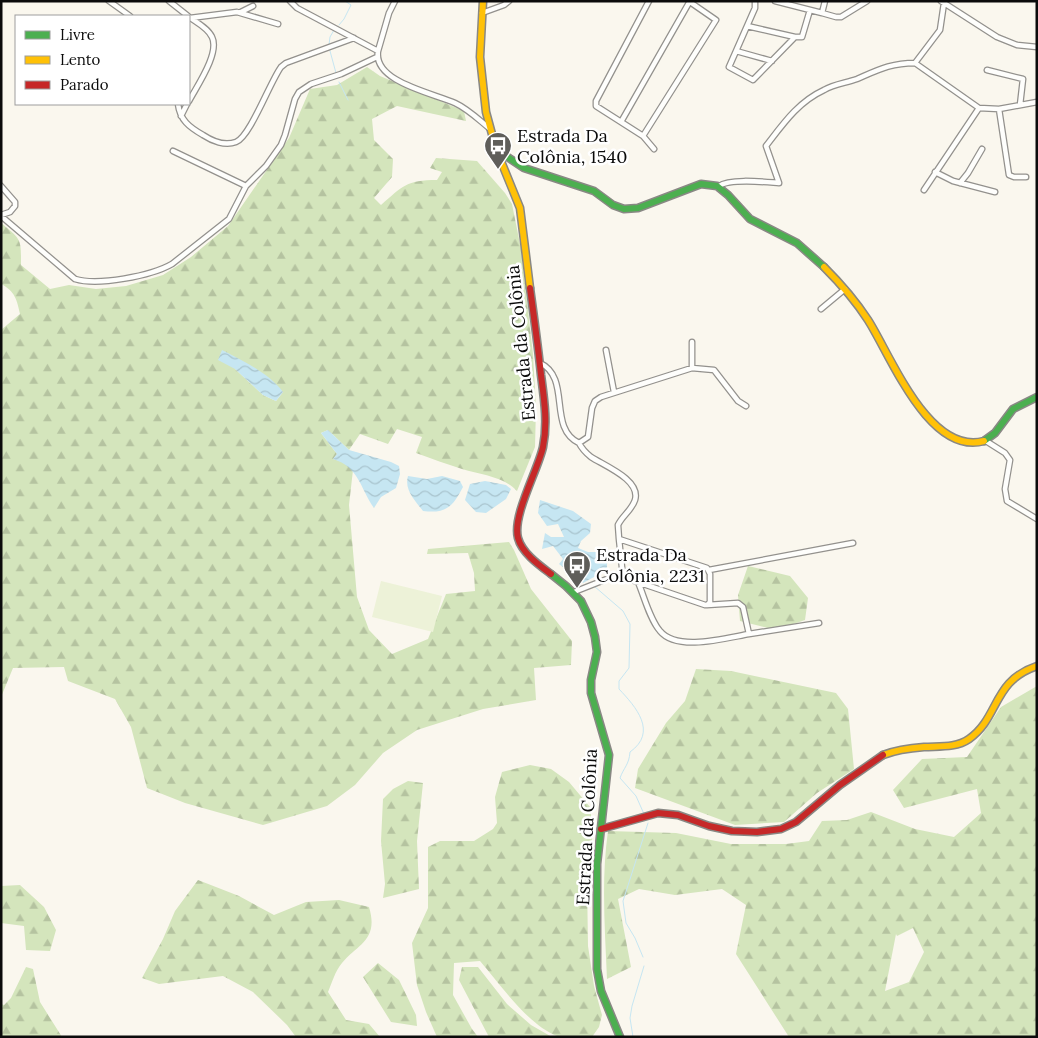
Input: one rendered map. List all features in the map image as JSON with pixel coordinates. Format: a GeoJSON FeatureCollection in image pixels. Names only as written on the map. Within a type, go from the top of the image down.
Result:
{"type":"FeatureCollection","features":[{"type":"Feature","properties":{"kind":"street"},"geometry":{"type":"LineString","coordinates":[[109,1],[129,15]]}},
{"type":"Feature","properties":{"kind":"street"},"geometry":{"type":"LineString","coordinates":[[169,1],[186,15]]}},
{"type":"Feature","properties":{"kind":"street"},"geometry":{"type":"LineString","coordinates":[[290,1],[297,8],[378,51]]}},
{"type":"Feature","properties":{"kind":"street"},"geometry":{"type":"LineString","coordinates":[[395,1],[389,13],[378,51],[377,57],[381,67],[397,80],[464,108],[489,128]]}},
{"type":"Feature","properties":{"kind":"street","name":"Estrada da Colônia"},"geometry":{"type":"LineString","coordinates":[[483,1],[479,52],[483,100],[496,150],[518,201],[522,217],[545,412],[545,430],[537,468],[519,519],[518,537],[521,545],[533,558],[574,592],[589,615],[594,630],[597,649],[591,692],[606,739],[609,755],[600,829],[598,864],[597,969],[601,991],[620,1037]]}},
{"type":"Feature","properties":{"kind":"street"},"geometry":{"type":"LineString","coordinates":[[482,13],[504,5],[509,1]]}},
{"type":"Feature","properties":{"kind":"street"},"geometry":{"type":"LineString","coordinates":[[649,1],[596,101],[596,106],[643,136],[654,149]]}},
{"type":"Feature","properties":{"kind":"street"},"geometry":{"type":"LineString","coordinates":[[621,122],[690,1],[716,20],[643,136]]}},
{"type":"Feature","properties":{"kind":"street"},"geometry":{"type":"LineString","coordinates":[[755,1],[755,8],[730,67],[753,80],[795,37]]}},
{"type":"Feature","properties":{"kind":"street"},"geometry":{"type":"LineString","coordinates":[[774,1],[836,17],[867,1]]}},
{"type":"Feature","properties":{"kind":"street"},"geometry":{"type":"LineString","coordinates":[[822,14],[825,1]]}},
{"type":"Feature","properties":{"kind":"street"},"geometry":{"type":"LineString","coordinates":[[915,63],[940,30],[942,2],[997,37],[1017,45],[1037,47]]}},
{"type":"Feature","properties":{"kind":"street"},"geometry":{"type":"LineString","coordinates":[[240,12],[253,6]]}},
{"type":"Feature","properties":{"kind":"street"},"geometry":{"type":"LineString","coordinates":[[747,26],[802,37],[810,10]]}},
{"type":"Feature","properties":{"kind":"street"},"geometry":{"type":"LineString","coordinates":[[190,17],[240,12],[278,24]]}},
{"type":"Feature","properties":{"kind":"street"},"geometry":{"type":"LineString","coordinates":[[190,18],[208,31],[212,36],[214,44],[210,60],[190,98]]}},
{"type":"Feature","properties":{"kind":"street"},"geometry":{"type":"LineString","coordinates":[[178,105],[180,116],[191,128],[220,143],[235,142],[240,140],[249,126],[281,67],[286,63],[354,38]]}},
{"type":"Feature","properties":{"kind":"street"},"geometry":{"type":"LineString","coordinates":[[736,51],[772,61]]}},
{"type":"Feature","properties":{"kind":"street"},"geometry":{"type":"LineString","coordinates":[[1,186],[15,206],[10,212],[1,216],[75,279],[90,282],[107,281],[154,272],[172,264],[225,223],[232,214],[246,186],[266,166],[281,145],[295,99],[299,92],[311,84],[340,74],[377,57]]}},
{"type":"Feature","properties":{"kind":"street"},"geometry":{"type":"LineString","coordinates":[[719,186],[734,182],[779,183],[766,146],[796,110],[815,94],[825,89],[890,65],[915,63],[979,108],[1000,109],[1037,102]]}},
{"type":"Feature","properties":{"kind":"street"},"geometry":{"type":"LineString","coordinates":[[987,70],[1023,79],[1020,105]]}},
{"type":"Feature","properties":{"kind":"street"},"geometry":{"type":"LineString","coordinates":[[180,116],[186,105]]}},
{"type":"Feature","properties":{"kind":"street"},"geometry":{"type":"LineString","coordinates":[[924,190],[979,108]]}},
{"type":"Feature","properties":{"kind":"street"},"geometry":{"type":"LineString","coordinates":[[1000,109],[1009,175],[1026,177]]}},
{"type":"Feature","properties":{"kind":"street"},"geometry":{"type":"LineString","coordinates":[[960,183],[982,148]]}},
{"type":"Feature","properties":{"kind":"street"},"geometry":{"type":"LineString","coordinates":[[496,150],[524,168],[594,191],[613,205],[627,209],[638,208],[701,184],[707,183],[719,186],[751,220],[766,229],[797,242],[845,289],[862,311],[915,401],[942,431],[955,439],[967,443],[986,441],[998,430],[1012,410],[1037,397]]}},
{"type":"Feature","properties":{"kind":"street"},"geometry":{"type":"LineString","coordinates":[[173,151],[246,186]]}},
{"type":"Feature","properties":{"kind":"street"},"geometry":{"type":"LineString","coordinates":[[935,172],[960,183],[995,192]]}},
{"type":"Feature","properties":{"kind":"street"},"geometry":{"type":"LineString","coordinates":[[821,309],[845,289]]}},
{"type":"Feature","properties":{"kind":"street"},"geometry":{"type":"LineString","coordinates":[[692,342],[692,368]]}},
{"type":"Feature","properties":{"kind":"street"},"geometry":{"type":"LineString","coordinates":[[606,350],[614,392]]}},
{"type":"Feature","properties":{"kind":"street"},"geometry":{"type":"LineString","coordinates":[[540,363],[548,369],[554,378],[562,424],[566,433],[570,438],[579,443],[590,456],[626,478],[636,491],[635,502],[618,525],[623,576]]}},
{"type":"Feature","properties":{"kind":"street"},"geometry":{"type":"LineString","coordinates":[[579,443],[588,438],[591,414],[595,401],[614,392],[692,368],[714,370],[738,401],[746,406]]}},
{"type":"Feature","properties":{"kind":"street"},"geometry":{"type":"LineString","coordinates":[[986,441],[1005,453],[1010,460],[1005,490],[1007,501],[1037,519]]}},
{"type":"Feature","properties":{"kind":"street"},"geometry":{"type":"LineString","coordinates":[[619,539],[709,570],[853,543]]}},
{"type":"Feature","properties":{"kind":"street"},"geometry":{"type":"LineString","coordinates":[[707,605],[710,602],[709,570]]}},
{"type":"Feature","properties":{"kind":"street"},"geometry":{"type":"LineString","coordinates":[[574,592],[612,576],[623,576],[707,605],[738,603],[743,607],[749,634]]}},
{"type":"Feature","properties":{"kind":"street"},"geometry":{"type":"LineString","coordinates":[[638,582],[660,632],[673,640],[696,642],[819,623]]}},
{"type":"Feature","properties":{"kind":"street"},"geometry":{"type":"LineString","coordinates":[[600,829],[658,813],[676,814],[722,829],[764,832],[785,828],[808,813],[834,789],[879,757],[908,749],[945,747],[970,738],[1011,679],[1022,671],[1037,666]]}},
{"type":"Feature","properties":{"kind":"green space"},"geometry":{"type":"Polygon","coordinates":[[[367,67],[380,76],[464,111],[466,121],[397,106],[372,119],[374,140],[393,159],[392,177],[374,198],[381,205],[406,185],[418,181],[437,180],[442,172],[430,168],[436,158],[477,161],[505,193],[512,204],[521,249],[533,354],[536,408],[535,447],[517,491],[498,479],[416,453],[422,437],[397,429],[388,444],[360,434],[349,450],[328,430],[321,433],[337,454],[333,459],[344,462],[353,470],[349,505],[357,597],[369,630],[392,654],[428,639],[446,594],[475,591],[474,573],[468,553],[427,554],[428,549],[509,542],[531,589],[572,641],[571,665],[534,668],[536,700],[483,709],[417,730],[383,753],[355,785],[327,806],[263,825],[185,803],[147,788],[131,727],[115,699],[68,681],[64,667],[13,668],[1,697],[1,330],[20,314],[15,296],[1,284],[1,223],[19,241],[21,265],[50,289],[69,285],[96,289],[126,286],[163,275],[191,257],[228,226],[289,138],[310,89],[337,85],[367,67]],[[235,369],[263,395],[276,401],[283,392],[235,369]]]}},
{"type":"Feature","properties":{"kind":"green space"},"geometry":{"type":"Polygon","coordinates":[[[748,566],[790,576],[808,598],[805,620],[776,630],[740,621],[738,595],[748,566]]]}},
{"type":"Feature","properties":{"kind":"green space"},"geometry":{"type":"Polygon","coordinates":[[[381,581],[442,596],[433,632],[372,617],[381,581]]]}},
{"type":"Feature","properties":{"kind":"green space"},"geometry":{"type":"Polygon","coordinates":[[[696,669],[731,671],[836,693],[848,709],[854,769],[817,793],[784,822],[735,825],[635,788],[638,769],[666,723],[685,701],[696,669]]]}},
{"type":"Feature","properties":{"kind":"green space"},"geometry":{"type":"Polygon","coordinates":[[[1037,686],[1037,1037],[789,1037],[736,954],[746,905],[722,889],[675,895],[639,889],[618,899],[631,967],[607,979],[604,886],[608,831],[676,833],[731,844],[786,844],[809,841],[822,821],[847,820],[871,812],[915,829],[954,837],[981,813],[977,789],[904,808],[893,790],[922,759],[967,757],[1001,707],[1037,686]],[[913,928],[897,936],[896,934],[885,991],[909,982],[924,952],[913,928]]]}},
{"type":"Feature","properties":{"kind":"green space"},"geometry":{"type":"Polygon","coordinates":[[[530,765],[551,769],[569,782],[590,807],[593,831],[587,880],[588,946],[594,986],[602,1015],[599,1027],[592,1037],[561,1037],[546,1031],[525,1014],[480,961],[454,963],[453,995],[478,1037],[437,1037],[417,985],[412,943],[428,908],[428,847],[440,841],[474,841],[493,829],[497,823],[495,797],[502,772],[530,765]]]}},
{"type":"Feature","properties":{"kind":"green space"},"geometry":{"type":"Polygon","coordinates":[[[408,781],[423,783],[417,841],[419,889],[383,898],[385,884],[381,841],[383,799],[393,789],[408,781]]]}},
{"type":"Feature","properties":{"kind":"green space"},"geometry":{"type":"Polygon","coordinates":[[[198,880],[239,896],[274,915],[306,902],[339,900],[369,907],[371,927],[369,934],[340,966],[328,992],[346,1020],[369,1024],[380,1037],[296,1037],[287,1025],[253,992],[223,976],[159,984],[142,978],[163,939],[175,911],[198,880]]]}},
{"type":"Feature","properties":{"kind":"green space"},"geometry":{"type":"Polygon","coordinates":[[[20,885],[44,907],[56,930],[50,951],[26,950],[24,926],[1,923],[1,886],[20,885]]]}},
{"type":"Feature","properties":{"kind":"green space"},"geometry":{"type":"Polygon","coordinates":[[[378,963],[399,980],[416,1015],[417,1026],[391,1022],[363,977],[378,963]]]}},
{"type":"Feature","properties":{"kind":"green space"},"geometry":{"type":"Polygon","coordinates":[[[26,967],[33,969],[40,1002],[62,1037],[1,1037],[1,1004],[4,1005],[11,998],[26,967]]]}},
{"type":"Feature","properties":{"kind":"green space"},"geometry":{"type":"Polygon","coordinates":[[[462,967],[478,967],[507,1004],[531,1025],[552,1037],[489,1037],[459,980],[462,967]]]}},
{"type":"Feature","properties":{"kind":"water"},"geometry":{"type":"Polygon","coordinates":[[[222,350],[271,379],[283,392],[276,401],[263,395],[235,369],[218,360],[222,350]]]}},
{"type":"Feature","properties":{"kind":"water"},"geometry":{"type":"Polygon","coordinates":[[[328,430],[349,450],[399,466],[400,474],[396,488],[381,497],[374,508],[354,473],[342,463],[333,459],[337,454],[321,433],[328,430]]]}},
{"type":"Feature","properties":{"kind":"water"},"geometry":{"type":"Polygon","coordinates":[[[408,476],[427,479],[442,476],[460,481],[463,487],[452,504],[444,510],[423,511],[409,490],[408,476]]]}},
{"type":"Feature","properties":{"kind":"water"},"geometry":{"type":"Polygon","coordinates":[[[485,481],[506,485],[511,489],[506,499],[486,513],[476,512],[465,500],[470,484],[485,481]]]}},
{"type":"Feature","properties":{"kind":"water"},"geometry":{"type":"Polygon","coordinates":[[[540,500],[573,511],[591,524],[590,533],[581,541],[578,548],[588,552],[597,552],[607,562],[607,570],[583,583],[559,564],[563,559],[553,546],[542,549],[545,533],[551,537],[564,537],[558,524],[547,526],[538,513],[540,500]]]}},
{"type":"Feature","properties":{"kind":"waterway"},"geometry":{"type":"LineString","coordinates":[[339,25],[351,5],[345,1]]}},
{"type":"Feature","properties":{"kind":"waterway"},"geometry":{"type":"LineString","coordinates":[[329,45],[330,37],[334,30]]}},
{"type":"Feature","properties":{"kind":"waterway"},"geometry":{"type":"LineString","coordinates":[[330,51],[336,73]]}},
{"type":"Feature","properties":{"kind":"waterway"},"geometry":{"type":"LineString","coordinates":[[339,82],[348,100]]}},
{"type":"Feature","properties":{"kind":"waterway"},"geometry":{"type":"LineString","coordinates":[[594,586],[623,611],[630,624],[629,668],[619,681],[619,689],[637,712],[643,728],[642,736],[638,744],[630,752],[620,778],[636,796],[644,814]]}},
{"type":"Feature","properties":{"kind":"waterway"},"geometry":{"type":"LineString","coordinates":[[643,957],[626,923],[623,901],[648,823]]}},
{"type":"Feature","properties":{"kind":"waterway"},"geometry":{"type":"LineString","coordinates":[[633,1037],[630,1018],[644,966]]}},
{"type":"Feature","properties":{"kind":"traffic: fast"},"geometry":{"type":"LineString","coordinates":[[497,150],[524,168],[594,191],[613,205],[624,209],[638,208],[701,184],[717,186],[750,219],[797,243],[824,267]]}},
{"type":"Feature","properties":{"kind":"traffic: fast"},"geometry":{"type":"LineString","coordinates":[[984,441],[995,433],[1013,409],[1037,397]]}},
{"type":"Feature","properties":{"kind":"traffic: fast"},"geometry":{"type":"LineString","coordinates":[[551,574],[581,601],[591,622],[595,637],[597,652],[591,680],[591,693],[609,755],[597,864],[597,969],[601,991],[620,1037]]}},
{"type":"Feature","properties":{"kind":"traffic: slow"},"geometry":{"type":"LineString","coordinates":[[483,1],[480,57],[486,112],[496,149],[520,208],[530,288]]}},
{"type":"Feature","properties":{"kind":"traffic: slow"},"geometry":{"type":"LineString","coordinates":[[824,267],[847,292],[868,320],[900,378],[929,419],[946,433],[964,442],[984,441]]}},
{"type":"Feature","properties":{"kind":"traffic: slow"},"geometry":{"type":"LineString","coordinates":[[883,755],[908,749],[953,745],[964,742],[979,730],[1004,690],[1012,681],[1022,673],[1037,666]]}},
{"type":"Feature","properties":{"kind":"traffic: jam"},"geometry":{"type":"LineString","coordinates":[[530,288],[544,402],[545,429],[543,447],[522,506],[517,529],[518,538],[523,549],[551,574]]}},
{"type":"Feature","properties":{"kind":"traffic: jam"},"geometry":{"type":"LineString","coordinates":[[601,829],[658,813],[678,815],[709,826],[732,831],[757,832],[781,829],[796,822],[840,785],[883,755]]}},
{"type":"Feature","properties":{"kind":"place","name":"Estrada Da Colônia, 1540"},"geometry":{"type":"Point","coordinates":[498,170]}},
{"type":"Feature","properties":{"kind":"place","name":"Estrada Da Colônia, 2231"},"geometry":{"type":"Point","coordinates":[577,589]}}]}
